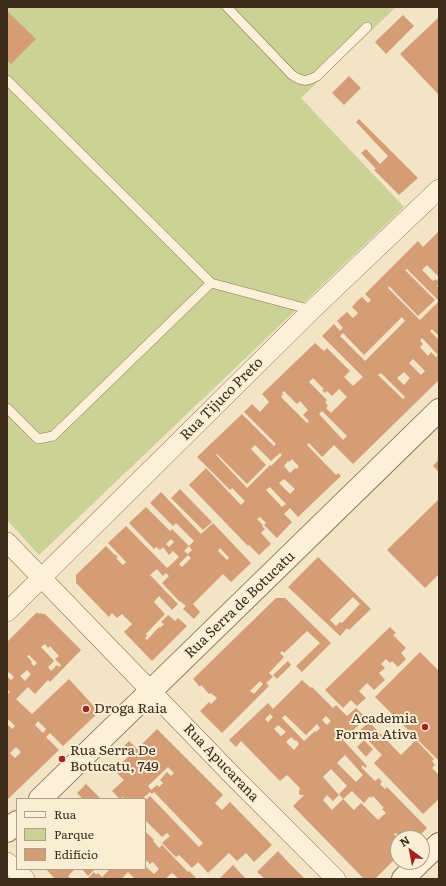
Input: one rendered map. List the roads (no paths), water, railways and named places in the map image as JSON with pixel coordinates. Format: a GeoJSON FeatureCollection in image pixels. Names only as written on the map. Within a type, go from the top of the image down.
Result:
{"type":"FeatureCollection","features":[{"type":"Feature","properties":{"kind":"street","name":"Rua Tijuco Preto"},"geometry":{"type":"LineString","coordinates":[[7,612],[312,310],[439,189]]}},
{"type":"Feature","properties":{"kind":"street","name":"Rua Serra de Botucatu"},"geometry":{"type":"LineString","coordinates":[[41,798],[439,410]]}},
{"type":"Feature","properties":{"kind":"street","name":"Rua Apucarana"},"geometry":{"type":"LineString","coordinates":[[7,542],[232,776],[336,879]]}},
{"type":"Feature","properties":{"kind":"street"},"geometry":{"type":"LineString","coordinates":[[7,831],[16,823]]}},
{"type":"Feature","properties":{"kind":"street"},"geometry":{"type":"LineString","coordinates":[[430,852],[439,844]]}},
{"type":"Feature","properties":{"kind":"street"},"geometry":{"type":"LineString","coordinates":[[7,862],[25,879]]}},
{"type":"Feature","properties":{"kind":"street"},"geometry":{"type":"LineString","coordinates":[[403,879],[412,870]]}},
{"type":"Feature","properties":{"kind":"lane"},"geometry":{"type":"LineString","coordinates":[[227,7],[292,75],[300,80],[309,80],[317,76],[367,27]]}},
{"type":"Feature","properties":{"kind":"lane"},"geometry":{"type":"LineString","coordinates":[[7,80],[211,283],[312,310]]}},
{"type":"Feature","properties":{"kind":"lane"},"geometry":{"type":"LineString","coordinates":[[7,408],[38,439],[53,436],[211,283]]}},
{"type":"Feature","properties":{"kind":"place","name":"Droga Raia"},"geometry":{"type":"Point","coordinates":[86,709]}},
{"type":"Feature","properties":{"kind":"place","name":"Academia Forma Ativa"},"geometry":{"type":"Point","coordinates":[425,727]}},
{"type":"Feature","properties":{"kind":"place","name":"Rua Serra De Botucatu, 749"},"geometry":{"type":"Point","coordinates":[62,759]}}]}
